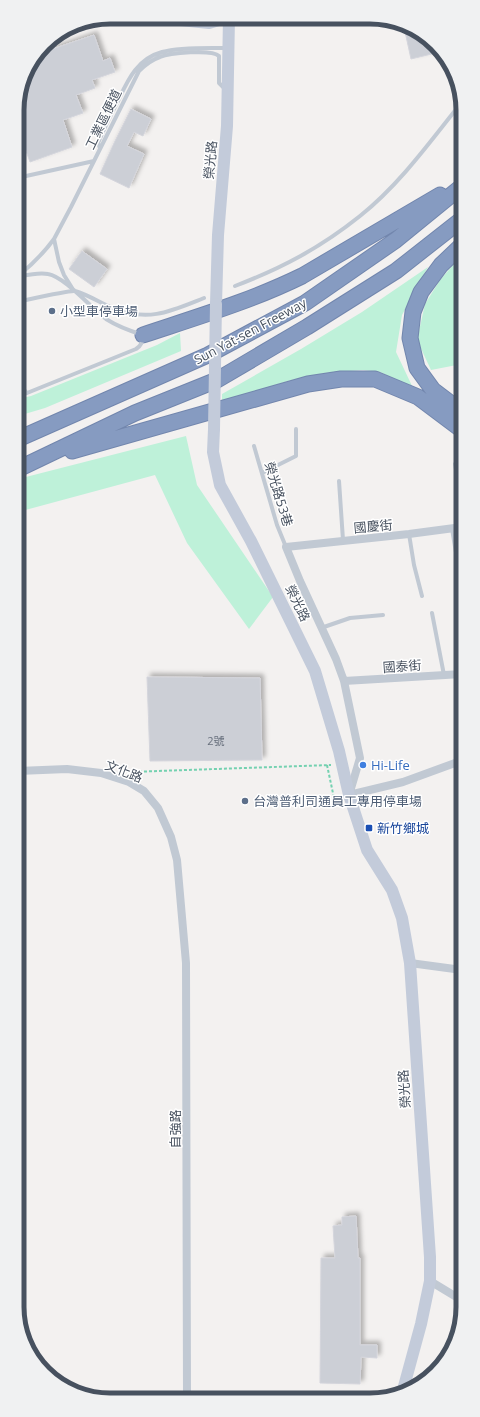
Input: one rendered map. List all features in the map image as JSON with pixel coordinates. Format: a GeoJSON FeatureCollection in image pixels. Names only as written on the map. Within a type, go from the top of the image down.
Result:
{"type":"FeatureCollection","features":[{"type":"Feature","properties":{"kind":"highway"},"geometry":{"type":"LineString","coordinates":[[143,335],[244,302],[282,286],[302,276],[456,185]]}},
{"type":"Feature","properties":{"kind":"highway","name":"Sun Yat-sen Freeway"},"geometry":{"type":"LineString","coordinates":[[24,436],[208,355],[305,303],[396,240],[456,191]]}},
{"type":"Feature","properties":{"kind":"highway","name":"Sun Yat-sen Freeway"},"geometry":{"type":"LineString","coordinates":[[24,466],[134,413],[217,380],[307,327],[396,270],[456,224]]}},
{"type":"Feature","properties":{"kind":"highway"},"geometry":{"type":"LineString","coordinates":[[456,251],[441,265],[421,292],[413,312],[410,338],[417,368],[433,390],[456,407]]}},
{"type":"Feature","properties":{"kind":"highway"},"geometry":{"type":"LineString","coordinates":[[24,467],[78,449],[300,386],[342,379],[375,379],[418,396],[456,425]]}},
{"type":"Feature","properties":{"kind":"street","name":"榮光路"},"geometry":{"type":"LineString","coordinates":[[229,24],[227,126],[218,242],[213,452],[220,485],[251,541],[315,671],[367,850],[392,890],[402,918],[410,963],[430,1249],[430,1281],[422,1324],[404,1385]]}},
{"type":"Feature","properties":{"kind":"street","name":"國慶街"},"geometry":{"type":"LineString","coordinates":[[286,547],[456,528]]}},
{"type":"Feature","properties":{"kind":"street","name":"榮光路"},"geometry":{"type":"LineString","coordinates":[[286,547],[336,659],[344,681],[360,758],[350,795]]}},
{"type":"Feature","properties":{"kind":"street","name":"國泰街"},"geometry":{"type":"LineString","coordinates":[[344,681],[456,674]]}},
{"type":"Feature","properties":{"kind":"street"},"geometry":{"type":"LineString","coordinates":[[350,795],[403,782],[456,762]]}},
{"type":"Feature","properties":{"kind":"street","name":"文化路"},"geometry":{"type":"LineString","coordinates":[[24,771],[67,769],[101,773],[129,782],[144,791],[158,808],[171,837],[177,860]]}},
{"type":"Feature","properties":{"kind":"street","name":"自強路"},"geometry":{"type":"LineString","coordinates":[[177,860],[186,962],[187,1393]]}},
{"type":"Feature","properties":{"kind":"street"},"geometry":{"type":"LineString","coordinates":[[410,963],[456,969]]}},
{"type":"Feature","properties":{"kind":"street"},"geometry":{"type":"LineString","coordinates":[[430,1281],[456,1297]]}},
{"type":"Feature","properties":{"kind":"lane"},"geometry":{"type":"LineString","coordinates":[[100,148],[98,142],[129,77],[143,62],[156,54],[170,50],[229,48]]}},
{"type":"Feature","properties":{"kind":"lane","name":"工業區便道"},"geometry":{"type":"LineString","coordinates":[[24,271],[41,257],[54,239],[72,207],[139,71],[153,60],[171,54],[203,52],[216,54],[220,60],[219,83],[228,92]]}},
{"type":"Feature","properties":{"kind":"lane"},"geometry":{"type":"LineString","coordinates":[[235,286],[295,260],[330,238],[360,216],[403,173],[456,109]]}},
{"type":"Feature","properties":{"kind":"lane"},"geometry":{"type":"LineString","coordinates":[[24,176],[94,161]]}},
{"type":"Feature","properties":{"kind":"lane"},"geometry":{"type":"LineString","coordinates":[[54,239],[58,262],[74,291]]}},
{"type":"Feature","properties":{"kind":"lane"},"geometry":{"type":"LineString","coordinates":[[24,275],[39,273],[50,274],[60,279],[106,319],[130,331],[143,335],[142,342],[136,349],[24,393]]}},
{"type":"Feature","properties":{"kind":"lane"},"geometry":{"type":"LineString","coordinates":[[24,301],[74,291],[131,314],[145,315],[170,312],[204,298]]}},
{"type":"Feature","properties":{"kind":"lane"},"geometry":{"type":"LineString","coordinates":[[24,390],[27,393]]}},
{"type":"Feature","properties":{"kind":"lane"},"geometry":{"type":"LineString","coordinates":[[262,473],[296,456],[296,429]]}},
{"type":"Feature","properties":{"kind":"lane","name":"榮光路53巷"},"geometry":{"type":"LineString","coordinates":[[254,446],[277,525],[286,547]]}},
{"type":"Feature","properties":{"kind":"lane"},"geometry":{"type":"LineString","coordinates":[[455,464],[456,470]]}},
{"type":"Feature","properties":{"kind":"lane"},"geometry":{"type":"LineString","coordinates":[[338,481],[343,540]]}},
{"type":"Feature","properties":{"kind":"lane"},"geometry":{"type":"LineString","coordinates":[[452,529],[456,553]]}},
{"type":"Feature","properties":{"kind":"lane"},"geometry":{"type":"LineString","coordinates":[[409,534],[414,565],[422,596]]}},
{"type":"Feature","properties":{"kind":"lane"},"geometry":{"type":"LineString","coordinates":[[432,613],[444,675]]}},
{"type":"Feature","properties":{"kind":"lane"},"geometry":{"type":"LineString","coordinates":[[321,628],[350,618],[383,615]]}},
{"type":"Feature","properties":{"kind":"path"},"geometry":{"type":"LineString","coordinates":[[124,772],[342,764]]}},
{"type":"Feature","properties":{"kind":"path"},"geometry":{"type":"LineString","coordinates":[[327,765],[334,798],[350,795]]}},
{"type":"Feature","properties":{"kind":"green space"},"geometry":{"type":"Polygon","coordinates":[[[456,262],[456,365],[431,370],[417,340],[425,304],[440,280],[456,262]]]}},
{"type":"Feature","properties":{"kind":"green space"},"geometry":{"type":"Polygon","coordinates":[[[428,267],[402,315],[396,352],[413,388],[380,372],[363,370],[325,373],[288,381],[222,402],[222,394],[362,312],[428,267]]]}},
{"type":"Feature","properties":{"kind":"green space"},"geometry":{"type":"Polygon","coordinates":[[[180,333],[181,351],[45,408],[24,414],[24,398],[157,345],[180,333]]]}},
{"type":"Feature","properties":{"kind":"green space"},"geometry":{"type":"Polygon","coordinates":[[[186,436],[197,485],[273,597],[249,629],[187,543],[155,475],[24,510],[24,477],[186,436]]]}},
{"type":"Feature","properties":{"kind":"building"},"geometry":{"type":"Polygon","coordinates":[[[405,32],[418,39],[434,53],[411,59],[405,32]]]}},
{"type":"Feature","properties":{"kind":"building"},"geometry":{"type":"Polygon","coordinates":[[[94,35],[103,61],[110,58],[115,72],[92,80],[95,88],[76,95],[83,113],[63,120],[72,147],[30,162],[24,145],[24,105],[27,88],[33,72],[47,51],[94,35]]]}},
{"type":"Feature","properties":{"kind":"building"},"geometry":{"type":"Polygon","coordinates":[[[131,109],[151,119],[143,136],[134,132],[127,146],[144,154],[129,188],[100,174],[131,109]]]}},
{"type":"Feature","properties":{"kind":"building"},"geometry":{"type":"Polygon","coordinates":[[[82,251],[107,269],[94,287],[69,269],[82,251]]]}},
{"type":"Feature","properties":{"kind":"building"},"geometry":{"type":"Polygon","coordinates":[[[147,677],[260,678],[262,760],[150,761],[147,677]]]}},
{"type":"Feature","properties":{"kind":"building"},"geometry":{"type":"Polygon","coordinates":[[[356,1216],[358,1258],[360,1258],[360,1345],[377,1345],[377,1358],[361,1357],[360,1384],[320,1383],[321,1258],[335,1258],[333,1226],[342,1225],[342,1217],[356,1216]]]}},
{"type":"Feature","properties":{"kind":"place","name":"小型車停車場"},"geometry":{"type":"Point","coordinates":[52,311]}},
{"type":"Feature","properties":{"kind":"place","name":"Hi-Life"},"geometry":{"type":"Point","coordinates":[363,765]}},
{"type":"Feature","properties":{"kind":"place","name":"台灣普利司通員工專用停車場"},"geometry":{"type":"Point","coordinates":[245,801]}},
{"type":"Feature","properties":{"kind":"place","name":"新竹鄉城"},"geometry":{"type":"Point","coordinates":[369,828]}}]}
